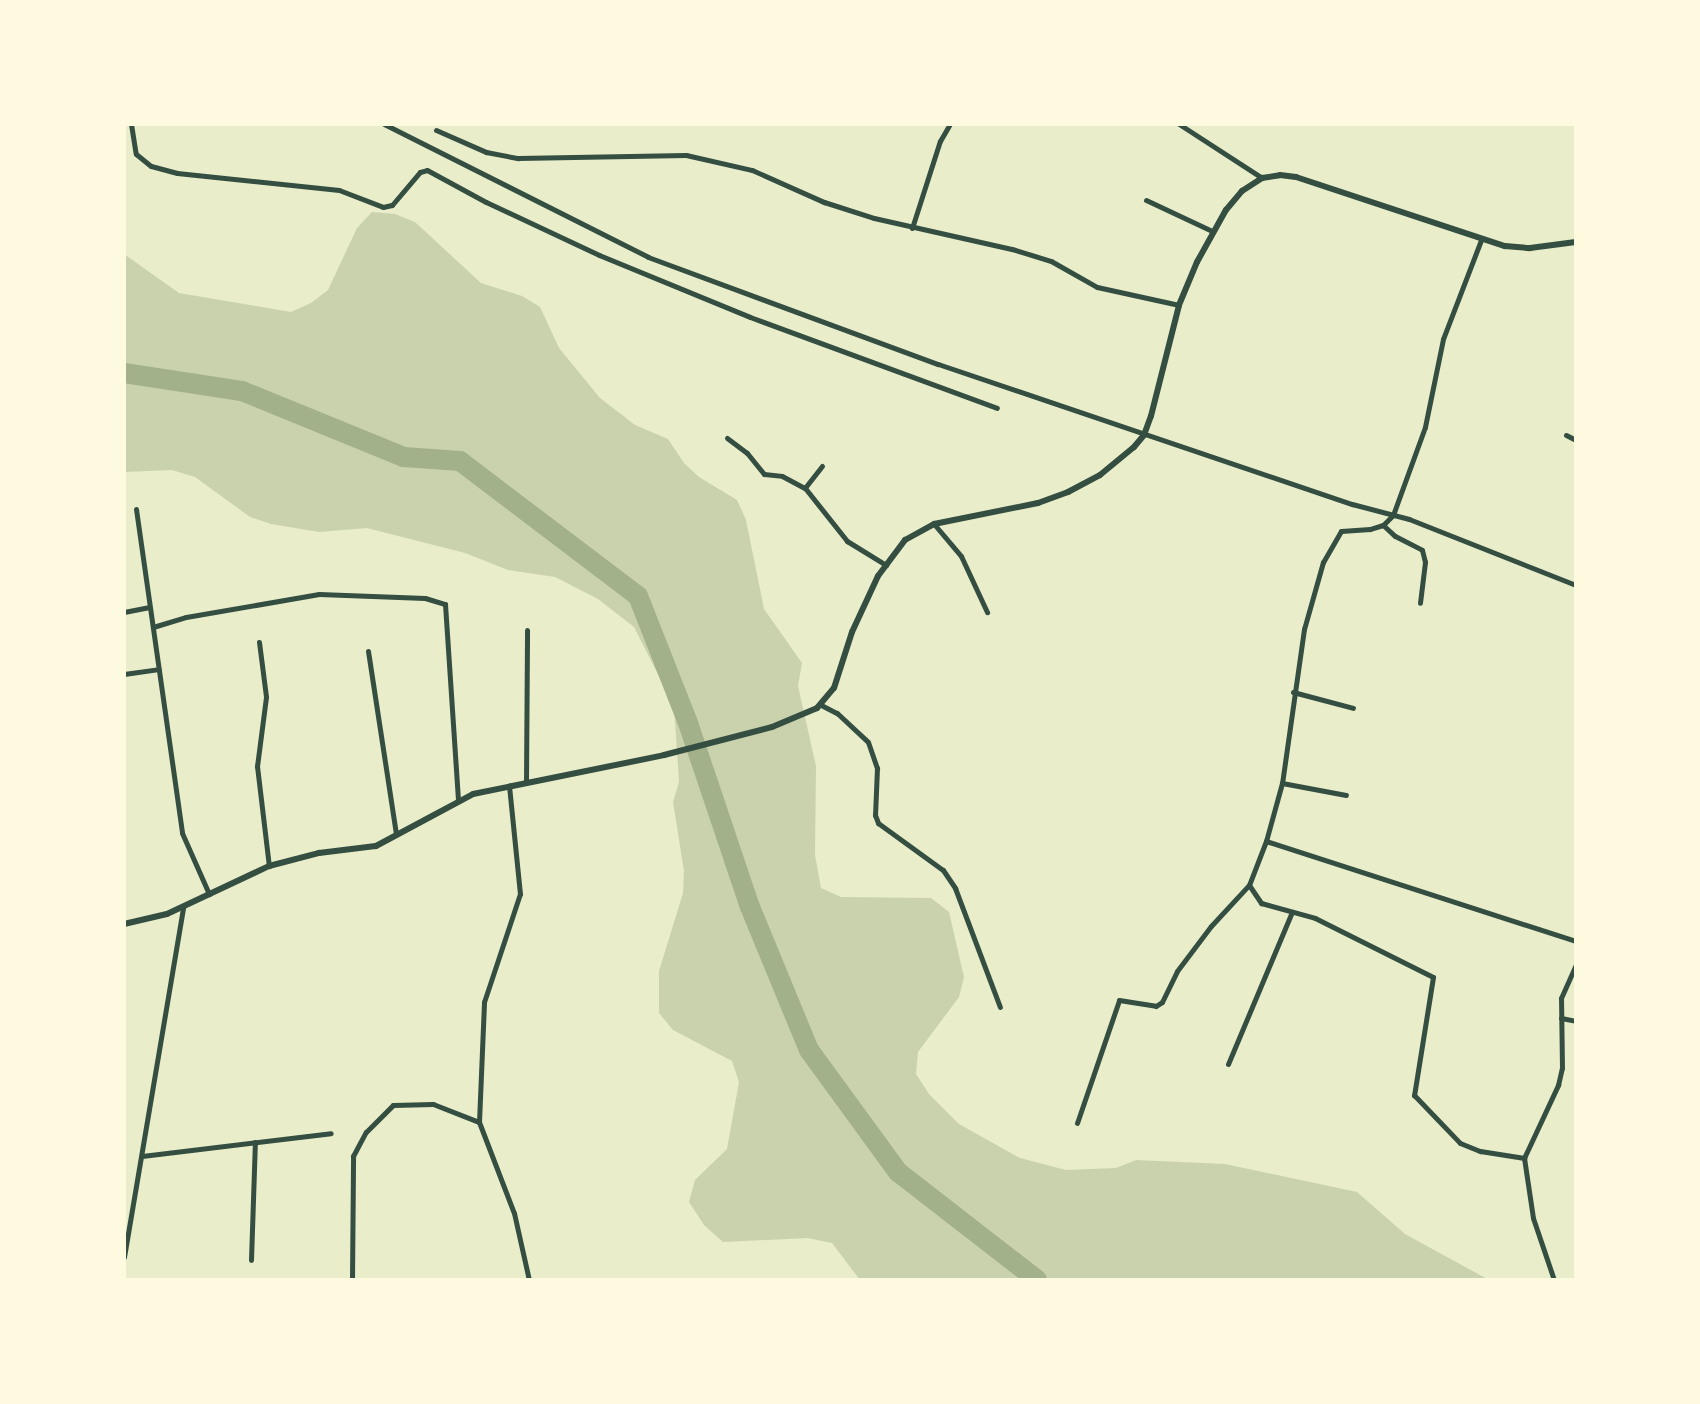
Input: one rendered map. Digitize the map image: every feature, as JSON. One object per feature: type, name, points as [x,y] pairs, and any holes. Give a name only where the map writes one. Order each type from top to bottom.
[{"type":"street","points":[[131,124],[136,154],[151,166],[177,173],[339,190],[383,207],[392,205],[420,172],[427,170],[486,202],[599,255],[750,317],[997,408]]},
{"type":"street","points":[[384,124],[648,257],[910,355],[1393,515],[1576,585]]},
{"type":"street","points":[[912,228],[940,141],[950,124]]},
{"type":"street","points":[[1179,124],[1262,178]]},
{"type":"street","points":[[436,130],[486,152],[518,158],[686,155],[752,170],[824,202],[912,228],[1012,249],[1051,261],[1097,287],[1179,305]]},
{"type":"street","points":[[124,924],[183,907],[269,866],[319,853],[366,848],[396,836],[458,800],[509,785],[597,771],[685,749],[780,724],[821,705],[834,688],[852,632],[886,565],[905,540],[934,524],[1038,503],[1068,492],[1110,468],[1144,435],[1179,305],[1212,231],[1242,191],[1262,178],[1280,175],[1296,177],[1481,240],[1530,248],[1576,242]]},
{"type":"street","points":[[1146,200],[1212,231]]},
{"type":"street","points":[[1077,1123],[1119,1000],[1156,1006],[1162,1002],[1177,971],[1211,926],[1249,885],[1266,841],[1282,783],[1304,629],[1334,537],[1341,531],[1383,525],[1393,515],[1425,427],[1443,339],[1481,240]]},
{"type":"street","points":[[1566,435],[1576,440]]},
{"type":"street","points":[[727,438],[747,453],[764,474],[782,476],[805,488],[847,541],[886,565]]},
{"type":"street","points":[[805,488],[822,466]]},
{"type":"street","points":[[136,509],[182,833],[209,894]]},
{"type":"street","points":[[934,524],[961,556],[987,612]]},
{"type":"street","points":[[1383,525],[1395,536],[1422,550],[1425,562],[1420,603]]},
{"type":"street","points":[[153,627],[186,617],[319,594],[425,598],[445,604],[458,800]]},
{"type":"street","points":[[124,612],[150,607]]},
{"type":"street","points":[[526,782],[527,630]]},
{"type":"street","points":[[259,642],[266,697],[257,766],[269,866]]},
{"type":"street","points":[[368,651],[396,836]]},
{"type":"street","points":[[124,674],[159,669]]},
{"type":"street","points":[[1293,692],[1353,708]]},
{"type":"street","points":[[821,705],[837,713],[868,742],[877,768],[878,823],[943,870],[955,888],[1000,1007]]},
{"type":"street","points":[[1282,783],[1346,795]]},
{"type":"street","points":[[509,785],[520,894],[484,1002],[479,1122],[514,1213],[529,1280]]},
{"type":"street","points":[[1266,841],[1576,941]]},
{"type":"street","points":[[1249,885],[1261,903],[1291,914],[1315,918],[1433,977],[1414,1095],[1460,1143],[1480,1151],[1524,1158]]},
{"type":"street","points":[[124,1257],[183,907]]},
{"type":"street","points":[[1228,1064],[1291,914]]},
{"type":"street","points":[[1554,1278],[1533,1218],[1524,1158],[1562,1068],[1561,998],[1576,964]]},
{"type":"street","points":[[1561,1018],[1576,1021]]},
{"type":"street","points":[[352,1280],[353,1156],[366,1132],[393,1105],[433,1104],[479,1122]]},
{"type":"street","points":[[142,1156],[331,1133]]},
{"type":"street","points":[[251,1260],[255,1142]]},
{"type":"green space","points":[[372,212],[395,214],[415,222],[481,283],[522,296],[540,307],[559,348],[600,398],[635,425],[668,439],[684,463],[699,477],[737,500],[746,520],[764,609],[802,663],[798,686],[816,766],[815,855],[821,888],[841,897],[931,898],[949,912],[964,977],[959,997],[918,1052],[916,1074],[929,1094],[959,1124],[1020,1158],[1066,1170],[1116,1168],[1136,1160],[1225,1164],[1357,1192],[1405,1234],[1489,1280],[860,1280],[832,1243],[808,1238],[723,1242],[704,1225],[689,1202],[695,1180],[727,1149],[739,1082],[732,1061],[673,1030],[659,1013],[659,971],[683,893],[684,871],[673,802],[679,782],[674,706],[634,627],[598,599],[555,577],[508,570],[465,553],[367,528],[319,532],[271,524],[250,517],[195,477],[172,470],[124,472],[124,254],[179,293],[291,312],[311,303],[328,290],[357,228]]},
{"type":"waterway","points":[[124,373],[242,391],[404,457],[460,461],[638,596],[688,723],[750,907],[809,1050],[898,1172],[1037,1280]]},
{"type":"waterway","points":[[1570,1280],[1576,1278]]}]
